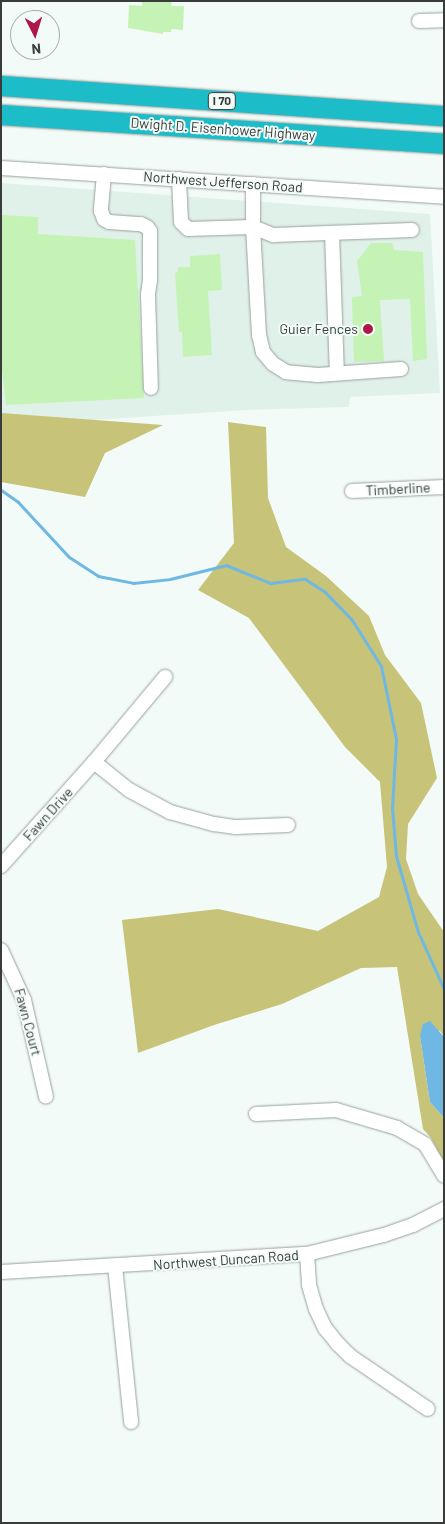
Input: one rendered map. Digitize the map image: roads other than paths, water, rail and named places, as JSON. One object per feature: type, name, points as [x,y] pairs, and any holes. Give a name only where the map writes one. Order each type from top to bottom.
[{"type":"highway","name":"Dwight D. Eisenhower Highway","points":[[1,86],[444,116]]},
{"type":"highway","name":"Dwight D. Eisenhower Highway","points":[[1,115],[444,144]]},
{"type":"street","points":[[419,21],[444,20]]},
{"type":"street","name":"Northwest Jefferson Road","points":[[1,168],[444,197]]},
{"type":"street","points":[[104,174],[101,211],[104,219],[109,222],[141,224],[148,227],[150,232],[150,280],[148,295],[152,388]]},
{"type":"street","points":[[179,179],[181,222],[184,227],[253,227],[273,235],[412,230]]},
{"type":"street","points":[[253,184],[253,227],[259,335],[263,352],[273,364],[286,372],[337,373],[400,369]]},
{"type":"street","points":[[332,233],[337,373]]},
{"type":"street","name":"Timberline","points":[[352,491],[444,487]]},
{"type":"street","name":"Fawn Drive","points":[[1,866],[94,762],[165,678]]},
{"type":"street","points":[[94,762],[129,790],[170,812],[214,824],[236,827],[288,825]]},
{"type":"street","name":"Fawn Court","points":[[1,950],[24,1000],[46,1097]]},
{"type":"street","points":[[256,1114],[336,1110],[397,1128],[425,1144],[444,1176]]},
{"type":"street","name":"Northwest Duncan Road","points":[[1,1272],[307,1254],[384,1235],[413,1225],[444,1209]]},
{"type":"street","points":[[307,1254],[309,1285],[316,1309],[325,1328],[350,1356],[428,1409]]},
{"type":"street","points":[[115,1266],[131,1422]]},
{"type":"water","points":[[430,1021],[444,1037],[444,1118],[430,1102],[420,1036],[423,1024]]},
{"type":"waterway","points":[[1,490],[18,502],[69,557],[98,576],[133,583],[170,579],[226,565],[270,583],[305,579],[325,592],[352,620],[381,666],[396,739],[392,808],[396,856],[418,932],[444,989]]},
{"type":"place","name":"Guier Fences","points":[[368,329]]}]
